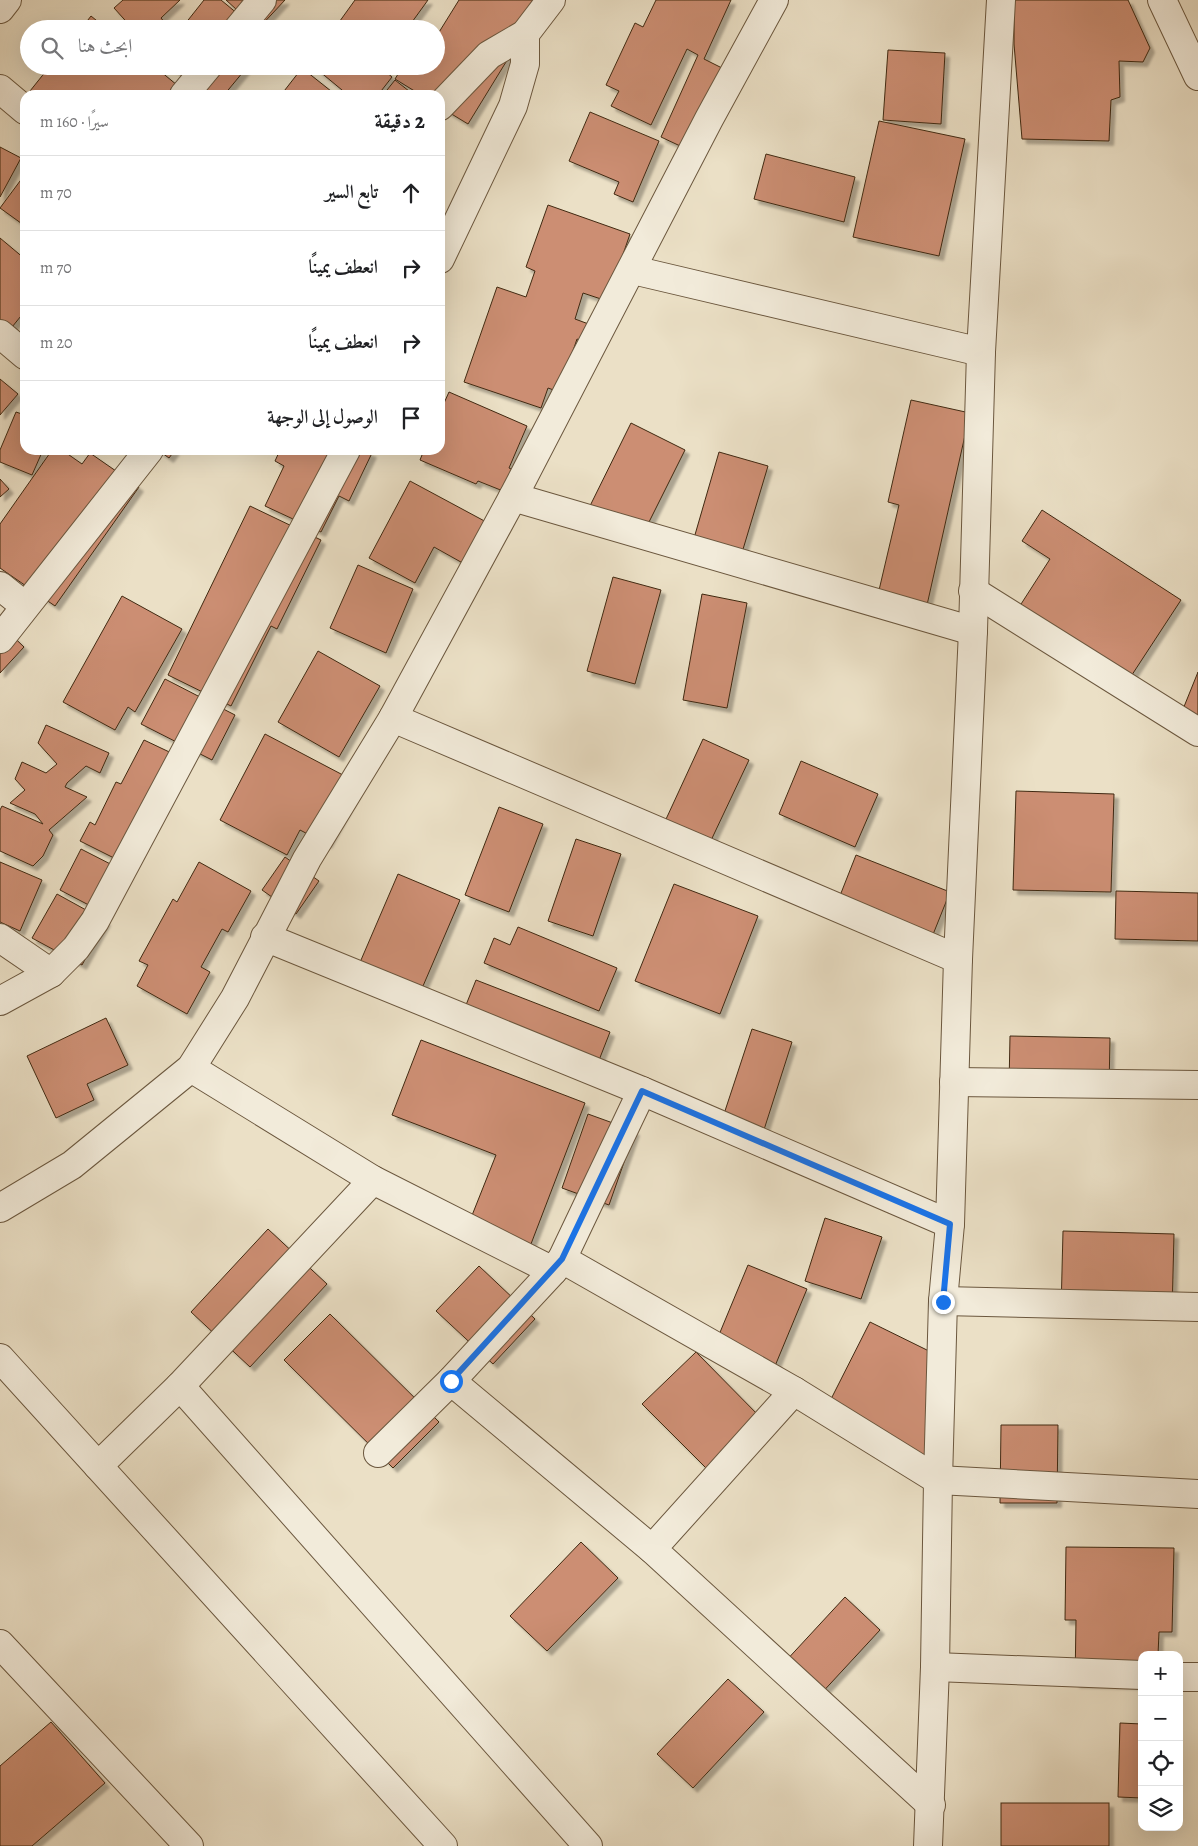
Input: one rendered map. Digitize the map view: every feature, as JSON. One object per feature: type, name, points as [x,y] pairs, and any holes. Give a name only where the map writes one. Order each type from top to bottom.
[{"type":"street","points":[[0,9],[7,0]]},
{"type":"street","points":[[245,20],[262,0]]},
{"type":"street","points":[[445,101],[489,55],[525,34],[551,0]]},
{"type":"street","points":[[0,1208],[72,1165],[191,1068],[234,998],[307,859],[393,718],[513,497],[633,270],[709,120],[774,0]]},
{"type":"street","points":[[928,1846],[935,1667],[943,1302],[950,1224],[958,959],[973,631],[981,352],[1000,0]]},
{"type":"street","points":[[1162,0],[1198,76]]},
{"type":"street","points":[[445,249],[513,106],[525,64],[525,34]]},
{"type":"street","points":[[188,90],[201,75]]},
{"type":"street","points":[[0,89],[20,106]]},
{"type":"street","points":[[633,270],[981,352]]},
{"type":"street","points":[[0,334],[20,351]]},
{"type":"street","points":[[0,639],[142,455]]},
{"type":"street","points":[[0,1001],[51,973],[76,948],[95,921],[343,455]]},
{"type":"street","points":[[513,497],[973,631]]},
{"type":"street","points":[[0,586],[25,606]]},
{"type":"street","points":[[973,591],[1198,732]]},
{"type":"street","points":[[393,718],[958,959]]},
{"type":"street","points":[[265,937],[642,1091],[950,1224]]},
{"type":"street","points":[[0,938],[51,973]]},
{"type":"street","points":[[191,1068],[373,1180],[557,1265],[794,1391],[938,1480],[1198,1494]]},
{"type":"street","points":[[954,1082],[1198,1085]]},
{"type":"street","points":[[378,1453],[451,1381],[557,1265],[642,1091]]},
{"type":"street","points":[[98,1466],[180,1386],[373,1180]]},
{"type":"street","points":[[943,1302],[1198,1308]]},
{"type":"street","points":[[0,1358],[443,1846]]},
{"type":"street","points":[[451,1381],[652,1549],[930,1805]]},
{"type":"street","points":[[180,1386],[588,1846]]},
{"type":"street","points":[[652,1549],[794,1391]]},
{"type":"street","points":[[0,1644],[189,1846]]},
{"type":"street","points":[[935,1667],[1138,1675]]},
{"type":"street","points":[[1183,1677],[1198,1677]]},
{"type":"building","points":[[123,0],[180,0],[161,18],[163,20],[125,20],[114,8]]},
{"type":"building","points":[[204,0],[221,0],[245,20],[188,20]]},
{"type":"building","points":[[226,0],[285,0],[266,20],[248,20]]},
{"type":"building","points":[[355,0],[428,0],[414,20],[341,20]]},
{"type":"building","points":[[459,0],[544,0],[468,124],[445,110],[445,90],[413,90],[395,79],[397,75],[445,75],[445,23]]},
{"type":"building","points":[[656,0],[731,0],[704,59],[730,72],[693,152],[661,137],[698,55],[687,49],[651,125],[611,106],[619,91],[606,85],[635,23],[643,27]]},
{"type":"building","points":[[1014,0],[1128,0],[1150,48],[1143,62],[1119,61],[1120,97],[1111,100],[1109,141],[1022,139],[1014,44]]},
{"type":"building","points":[[91,16],[96,20],[88,20]]},
{"type":"building","points":[[888,50],[945,53],[941,124],[883,120]]},
{"type":"building","points":[[43,75],[165,75],[183,90],[31,90]]},
{"type":"building","points":[[181,75],[241,75],[228,90],[199,90]]},
{"type":"building","points":[[297,75],[311,75],[330,90],[285,90]]},
{"type":"building","points":[[324,75],[390,75],[392,77],[382,90],[342,90]]},
{"type":"building","points":[[395,80],[408,90],[387,90]]},
{"type":"building","points":[[590,112],[659,141],[633,202],[614,194],[619,182],[569,161]]},
{"type":"building","points":[[879,121],[965,139],[939,256],[853,237]]},
{"type":"building","points":[[0,147],[20,157],[20,160],[0,197]]},
{"type":"building","points":[[766,154],[855,177],[844,222],[754,199]]},
{"type":"building","points":[[20,181],[20,222],[0,208]]},
{"type":"building","points":[[548,205],[630,234],[607,301],[583,293],[575,319],[594,326],[587,343],[577,339],[559,392],[548,388],[541,408],[464,382],[497,287],[526,297],[535,271],[526,267]]},
{"type":"building","points":[[0,238],[20,255],[20,317],[8,332],[0,325]]},
{"type":"building","points":[[0,379],[18,394],[0,415]]},
{"type":"building","points":[[449,392],[527,426],[509,468],[517,472],[508,493],[478,481],[476,484],[420,460],[422,455],[445,455],[445,401]]},
{"type":"building","points":[[911,400],[970,413],[925,614],[876,603],[899,505],[888,502]]},
{"type":"building","points":[[16,412],[20,413],[20,455],[41,455],[32,475],[0,462],[0,450]]},
{"type":"building","points":[[631,423],[685,450],[639,542],[585,516]]},
{"type":"building","points":[[719,452],[768,466],[738,566],[690,552]]},
{"type":"building","points":[[48,455],[69,455],[82,464],[89,455],[93,455],[139,487],[55,606],[0,568],[0,524]]},
{"type":"building","points":[[278,455],[371,455],[349,501],[339,496],[321,532],[265,506],[284,466],[275,461]]},
{"type":"building","points":[[0,479],[9,489],[0,497]]},
{"type":"building","points":[[410,481],[490,524],[468,566],[434,547],[415,583],[369,558]]},
{"type":"building","points":[[250,506],[321,540],[277,629],[271,626],[231,706],[168,675]]},
{"type":"building","points":[[1042,510],[1181,600],[1124,687],[1014,615],[1050,559],[1022,541]]},
{"type":"building","points":[[358,565],[413,589],[386,653],[330,628]]},
{"type":"building","points":[[613,577],[661,590],[635,684],[587,671]]},
{"type":"building","points":[[702,594],[747,603],[727,708],[683,700]]},
{"type":"building","points":[[122,596],[182,629],[135,712],[128,707],[115,730],[63,702]]},
{"type":"building","points":[[0,624],[24,647],[0,673]]},
{"type":"building","points":[[318,651],[380,686],[339,757],[278,722]]},
{"type":"building","points":[[1198,672],[1198,739],[1175,729]]},
{"type":"building","points":[[165,679],[235,715],[212,760],[141,724]]},
{"type":"building","points":[[46,725],[109,753],[100,773],[86,766],[67,783],[65,787],[87,797],[49,830],[53,835],[43,856],[33,866],[0,851],[0,810],[2,806],[43,824],[35,814],[10,803],[25,790],[15,779],[22,762],[46,773],[57,764],[38,743]]},
{"type":"building","points":[[265,734],[360,784],[327,844],[300,830],[287,855],[220,820]]},
{"type":"building","points":[[703,739],[749,760],[706,851],[661,830]]},
{"type":"building","points":[[144,740],[182,758],[128,865],[80,841],[90,822],[95,825],[116,782],[121,784]]},
{"type":"building","points":[[801,761],[878,794],[855,847],[779,814]]},
{"type":"building","points":[[1016,791],[1114,794],[1111,892],[1013,890]]},
{"type":"building","points":[[499,807],[543,824],[509,912],[465,895]]},
{"type":"building","points":[[576,839],[621,854],[593,936],[548,921]]},
{"type":"building","points":[[81,849],[128,873],[106,914],[60,890]]},
{"type":"building","points":[[856,855],[950,892],[926,952],[832,916]]},
{"type":"building","points":[[285,857],[319,881],[296,914],[262,890]]},
{"type":"building","points":[[0,862],[42,880],[20,931],[0,922]]},
{"type":"building","points":[[199,862],[251,891],[228,932],[222,929],[201,967],[210,972],[187,1014],[137,986],[148,965],[139,961],[173,899],[177,902]]},
{"type":"building","points":[[398,874],[460,900],[420,993],[358,967]]},
{"type":"building","points":[[674,884],[758,916],[720,1014],[635,981]]},
{"type":"building","points":[[1116,891],[1198,893],[1198,941],[1115,939]]},
{"type":"building","points":[[57,894],[106,921],[82,965],[32,938]]},
{"type":"building","points":[[518,927],[617,968],[599,1011],[484,963],[494,938],[510,945]]},
{"type":"building","points":[[476,980],[610,1032],[594,1073],[460,1020]]},
{"type":"building","points":[[106,1018],[128,1065],[87,1084],[94,1100],[56,1118],[27,1056]]},
{"type":"building","points":[[752,1029],[792,1042],[762,1136],[721,1123]]},
{"type":"building","points":[[1010,1036],[1110,1038],[1109,1089],[1009,1086]]},
{"type":"building","points":[[421,1040],[585,1103],[526,1257],[465,1233],[496,1155],[392,1115]]},
{"type":"building","points":[[588,1114],[635,1131],[609,1205],[562,1188]]},
{"type":"building","points":[[825,1218],[882,1237],[861,1299],[805,1281]]},
{"type":"building","points":[[268,1229],[327,1284],[250,1367],[191,1312]]},
{"type":"building","points":[[1063,1231],[1174,1234],[1172,1314],[1061,1311]]},
{"type":"building","points":[[748,1265],[807,1289],[775,1366],[716,1342]]},
{"type":"building","points":[[479,1266],[535,1319],[493,1364],[436,1311]]},
{"type":"building","points":[[330,1314],[439,1422],[393,1468],[284,1360]]},
{"type":"building","points":[[870,1322],[933,1353],[925,1462],[830,1401]]},
{"type":"building","points":[[696,1352],[764,1421],[711,1473],[642,1404]]},
{"type":"building","points":[[1001,1425],[1058,1425],[1057,1503],[1000,1503]]},
{"type":"building","points":[[581,1542],[618,1578],[547,1651],[510,1616]]},
{"type":"building","points":[[1066,1547],[1174,1548],[1172,1632],[1159,1632],[1158,1651],[1138,1651],[1138,1685],[1075,1683],[1076,1620],[1065,1620]]},
{"type":"building","points":[[845,1597],[880,1630],[818,1697],[783,1664]]},
{"type":"building","points":[[728,1679],[764,1712],[693,1788],[657,1754]]},
{"type":"building","points":[[51,1722],[105,1783],[32,1846],[0,1846],[0,1766]]},
{"type":"building","points":[[1120,1723],[1138,1724],[1138,1798],[1118,1797]]},
{"type":"building","points":[[1001,1803],[1109,1803],[1109,1846],[1001,1846]]},
{"type":"route","points":[[451,1381],[562,1259],[642,1091],[950,1224],[943,1302]]}]
